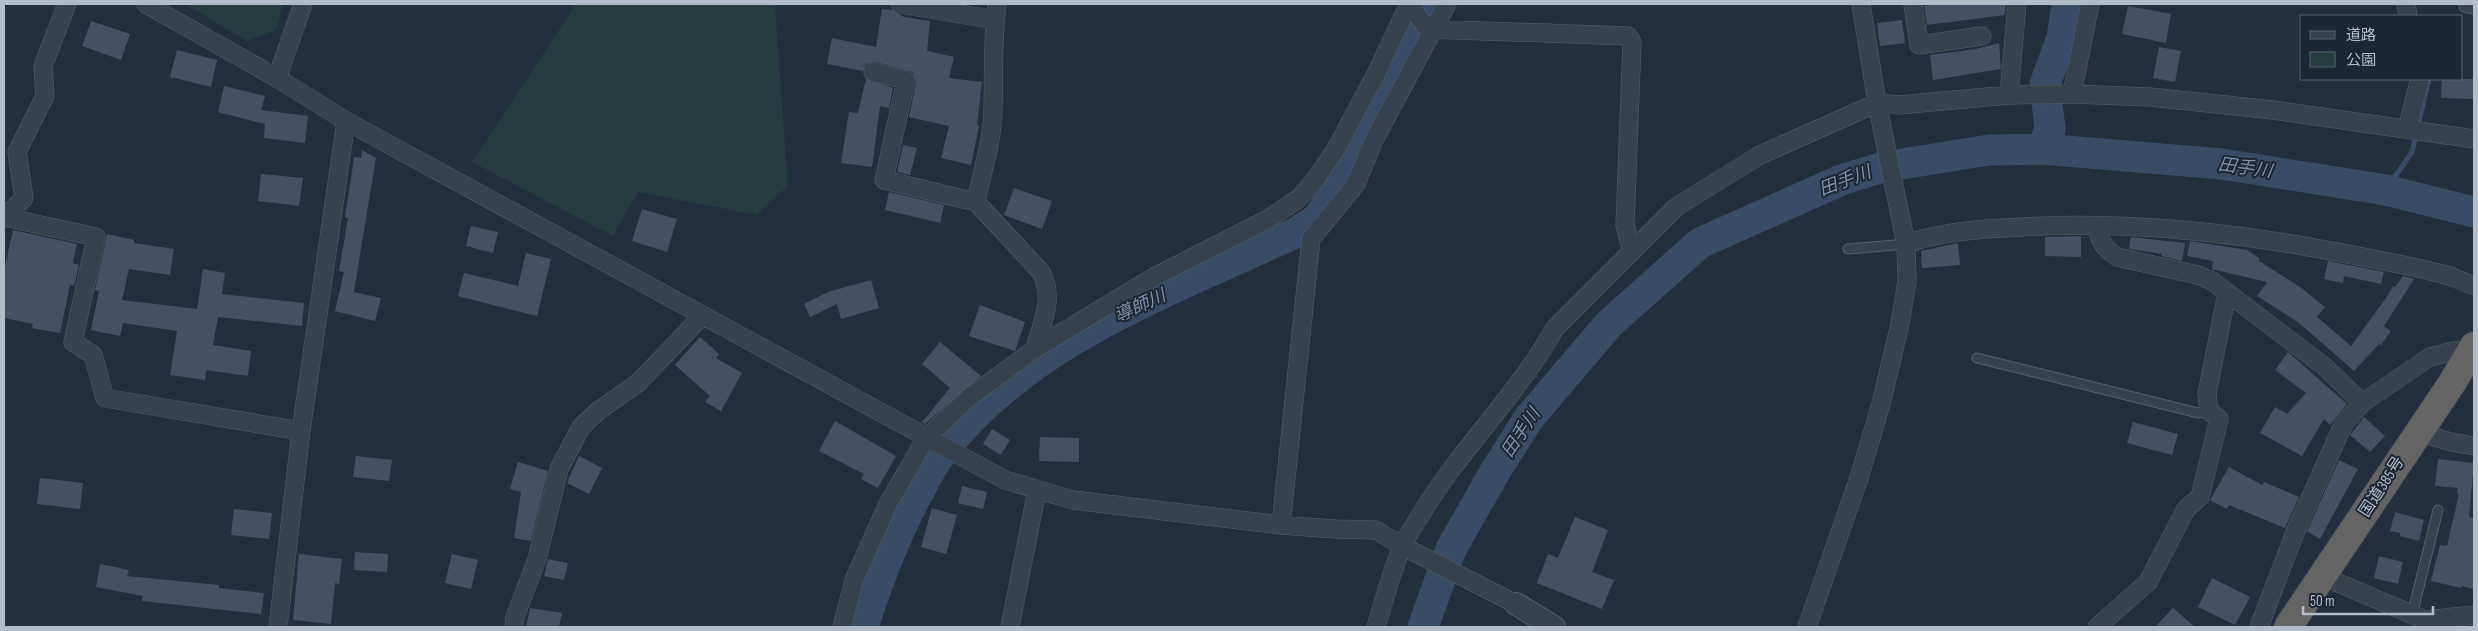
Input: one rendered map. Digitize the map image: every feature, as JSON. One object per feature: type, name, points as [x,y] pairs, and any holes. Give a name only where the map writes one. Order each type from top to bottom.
[{"type":"highway","name":"国道385号","points":[[2288,627],[2473,347]]},
{"type":"street","points":[[4,217],[24,198],[17,152],[45,96],[43,66],[67,4]]},
{"type":"street","points":[[146,4],[277,78],[346,121],[1005,480],[1072,500],[1334,530],[1376,530],[1402,546],[1516,604],[1554,627]]},
{"type":"street","points":[[277,78],[302,4]]},
{"type":"street","points":[[900,4],[996,12],[992,44],[992,121],[976,202]]},
{"type":"street","points":[[842,627],[858,572],[888,504],[926,438],[971,396],[1034,348],[1156,276],[1268,219],[1298,199],[1316,180],[1336,149],[1376,74],[1409,4],[1432,28],[1628,36],[1632,42],[1625,225],[1632,252]]},
{"type":"street","points":[[1281,524],[1311,239],[1356,184],[1374,140],[1432,28],[1447,4]]},
{"type":"street","points":[[1807,627],[1859,478],[1881,404],[1900,324],[1907,281],[1904,239],[1878,109],[1861,4]]},
{"type":"street","points":[[1913,4],[1919,45],[1982,36]]},
{"type":"street","points":[[2009,95],[2017,4]]},
{"type":"street","points":[[2072,94],[2090,4]]},
{"type":"street","points":[[873,72],[906,80],[884,180],[976,202],[1041,272],[1048,284],[1048,300],[1034,348]]},
{"type":"street","points":[[2407,129],[2420,80]]},
{"type":"street","points":[[1376,627],[1402,546],[1439,486],[1470,442],[1509,398],[1543,350],[1555,328],[1676,207],[1760,155],[1878,109],[1899,105],[2009,95],[2072,94],[2150,97],[2273,110],[2474,139]]},
{"type":"street","points":[[278,627],[301,430],[346,121]]},
{"type":"street","points":[[4,217],[96,237],[73,342],[93,355],[105,398],[301,430]]},
{"type":"street","points":[[1904,239],[1976,229],[2064,224],[2218,233],[2293,244],[2378,260],[2452,276],[2466,284],[2474,284]]},
{"type":"street","points":[[2097,226],[2098,238],[2106,249],[2117,257],[2198,275],[2212,281],[2318,361],[2362,403]]},
{"type":"street","points":[[2097,627],[2148,582],[2186,509],[2200,498],[2219,418],[2209,411],[2207,394],[2227,293]]},
{"type":"street","points":[[514,627],[515,617],[537,559],[558,469],[581,427],[598,411],[638,383],[702,316]]},
{"type":"street","points":[[2258,627],[2296,530],[2343,425],[2362,403],[2430,357],[2473,347]]},
{"type":"street","points":[[2418,432],[2450,442],[2474,446]]},
{"type":"street","points":[[1010,627],[1037,490]]},
{"type":"street","points":[[2322,576],[2421,621],[2474,615]]},
{"type":"lane","points":[[2464,7],[2474,9]]},
{"type":"lane","points":[[1848,249],[1904,239]]},
{"type":"lane","points":[[1976,358],[2198,413],[2209,411]]},
{"type":"lane","points":[[2421,621],[2438,510]]},
{"type":"green space","points":[[185,4],[283,4],[276,30],[247,41]]},
{"type":"green space","points":[[576,4],[775,4],[788,186],[757,215],[638,192],[613,236],[472,162]]},
{"type":"building","points":[[1939,4],[2006,4],[2005,15],[1927,25],[1924,6]]},
{"type":"building","points":[[2128,6],[2171,14],[2166,43],[2122,34]]},
{"type":"building","points":[[882,9],[892,10],[904,17],[930,21],[927,51],[954,57],[949,78],[982,82],[977,125],[979,126],[971,165],[941,158],[949,126],[909,117],[916,82],[913,72],[875,62],[866,64],[863,71],[827,64],[832,38],[876,47]]},
{"type":"building","points":[[1902,20],[1905,43],[1880,46],[1877,23]]},
{"type":"building","points":[[91,21],[130,34],[121,60],[82,46]]},
{"type":"building","points":[[1999,43],[2001,69],[1933,80],[1930,55],[1976,49]]},
{"type":"building","points":[[2159,47],[2181,51],[2175,82],[2153,78]]},
{"type":"building","points":[[177,50],[217,60],[211,87],[170,77]]},
{"type":"building","points":[[866,79],[893,88],[889,108],[880,106],[872,167],[841,163],[849,112],[858,113]]},
{"type":"building","points":[[2474,79],[2474,99],[2441,98],[2442,80]]},
{"type":"building","points":[[224,86],[265,96],[261,110],[308,116],[305,143],[264,138],[265,124],[218,112]]},
{"type":"building","points":[[903,145],[917,148],[910,175],[897,172]]},
{"type":"building","points":[[362,150],[376,158],[354,292],[381,298],[375,321],[335,311],[344,272],[339,271],[348,218],[345,217],[354,157],[361,158]]},
{"type":"building","points":[[261,174],[303,178],[299,206],[258,201]]},
{"type":"building","points":[[1014,188],[1052,201],[1042,229],[1004,215]]},
{"type":"building","points":[[889,192],[944,205],[940,223],[885,210]]},
{"type":"building","points":[[642,209],[677,219],[667,252],[632,241]]},
{"type":"building","points":[[471,226],[498,232],[493,253],[466,246]]},
{"type":"building","points":[[13,230],[77,244],[73,263],[79,265],[74,286],[70,285],[60,333],[32,328],[33,324],[4,318],[4,271]]},
{"type":"building","points":[[107,234],[134,240],[134,243],[174,249],[170,275],[129,269],[122,300],[197,309],[203,269],[225,273],[222,294],[304,303],[302,326],[218,317],[213,345],[251,351],[248,376],[206,370],[205,380],[170,375],[177,331],[123,323],[120,336],[91,330],[99,291],[95,290]]},
{"type":"building","points":[[2081,236],[2081,257],[2045,256],[2045,237]]},
{"type":"building","points":[[2131,237],[2185,243],[2182,261],[2162,256],[2162,254],[2129,249]]},
{"type":"building","points":[[2190,241],[2247,250],[2259,258],[2259,261],[2300,287],[2325,307],[2317,317],[2351,346],[2393,286],[2395,287],[2403,276],[2414,279],[2384,326],[2391,331],[2381,345],[2379,344],[2354,371],[2298,322],[2257,296],[2267,282],[2212,269],[2213,261],[2187,256]]},
{"type":"building","points":[[1958,243],[1960,265],[1922,268],[1921,251]]},
{"type":"building","points":[[526,253],[551,259],[537,316],[458,296],[464,273],[518,286]]},
{"type":"building","points":[[2328,261],[2384,272],[2381,284],[2344,276],[2343,283],[2324,279]]},
{"type":"building","points":[[871,280],[879,308],[841,319],[837,304],[810,317],[804,304],[828,292]]},
{"type":"building","points":[[980,305],[1025,322],[1015,351],[969,336]]},
{"type":"building","points":[[700,337],[719,354],[716,358],[742,373],[721,411],[705,402],[710,396],[675,365]]},
{"type":"building","points":[[940,342],[981,376],[925,424],[922,422],[950,388],[922,364]]},
{"type":"building","points":[[2288,352],[2347,404],[2330,425],[2324,419],[2302,456],[2260,433],[2275,407],[2287,414],[2306,393],[2275,370]]},
{"type":"building","points":[[2364,417],[2385,436],[2370,452],[2350,435]]},
{"type":"building","points":[[835,421],[896,456],[878,488],[861,479],[864,474],[819,451]]},
{"type":"building","points":[[2133,422],[2178,434],[2172,455],[2127,443]]},
{"type":"building","points":[[992,429],[1010,440],[1001,455],[983,444]]},
{"type":"building","points":[[1040,437],[1079,438],[1079,462],[1039,461]]},
{"type":"building","points":[[356,456],[392,460],[389,481],[353,477]]},
{"type":"building","points":[[579,456],[602,468],[589,494],[567,483]]},
{"type":"building","points":[[2438,459],[2474,463],[2469,517],[2474,518],[2474,589],[2431,581],[2440,545],[2447,546],[2459,494],[2457,494],[2458,488],[2435,486]]},
{"type":"building","points":[[2339,460],[2358,469],[2320,539],[2307,531]]},
{"type":"building","points":[[518,462],[548,471],[531,541],[514,538],[521,492],[510,489]]},
{"type":"building","points":[[2229,467],[2262,485],[2264,482],[2299,497],[2285,528],[2229,505],[2227,509],[2210,500]]},
{"type":"building","points":[[40,478],[83,483],[80,509],[37,504]]},
{"type":"building","points":[[962,486],[987,492],[983,509],[958,503]]},
{"type":"building","points":[[932,508],[957,515],[946,554],[921,547]]},
{"type":"building","points":[[234,509],[272,513],[269,539],[231,535]]},
{"type":"building","points":[[2395,512],[2424,520],[2419,541],[2390,531]]},
{"type":"building","points":[[1575,517],[1608,530],[1592,572],[1614,580],[1602,609],[1537,583],[1548,554],[1558,558]]},
{"type":"building","points":[[355,552],[388,554],[387,572],[354,570]]},
{"type":"building","points":[[299,554],[342,559],[339,584],[335,583],[331,624],[293,620]]},
{"type":"building","points":[[452,554],[478,560],[471,589],[445,583]]},
{"type":"building","points":[[2379,556],[2403,562],[2398,584],[2374,578]]},
{"type":"building","points":[[548,559],[568,563],[564,580],[544,576]]},
{"type":"building","points":[[100,564],[129,570],[127,576],[219,585],[219,588],[264,593],[261,614],[142,601],[143,596],[96,587]]},
{"type":"building","points":[[2212,578],[2250,597],[2235,625],[2198,607]]},
{"type":"building","points":[[530,608],[562,613],[559,627],[526,627]]},
{"type":"building","points":[[2173,608],[2195,627],[2155,627]]},
{"type":"waterway","name":"導師川","points":[[863,627],[888,558],[910,508],[935,462],[973,417],[1012,382],[1055,351],[1101,324],[1295,233],[1317,219],[1345,177],[1431,4]]},
{"type":"waterway","points":[[2042,149],[2050,129],[2045,84],[2062,38],[2067,4]]},
{"type":"waterway","points":[[2386,190],[2412,152],[2429,80]]},
{"type":"waterway","name":"田手川","points":[[1423,627],[1451,549],[1496,470],[1529,418],[1609,324],[1700,243],[1841,180],[1883,167],[1989,150],[2042,149],[2222,164],[2386,190],[2474,212]]}]
